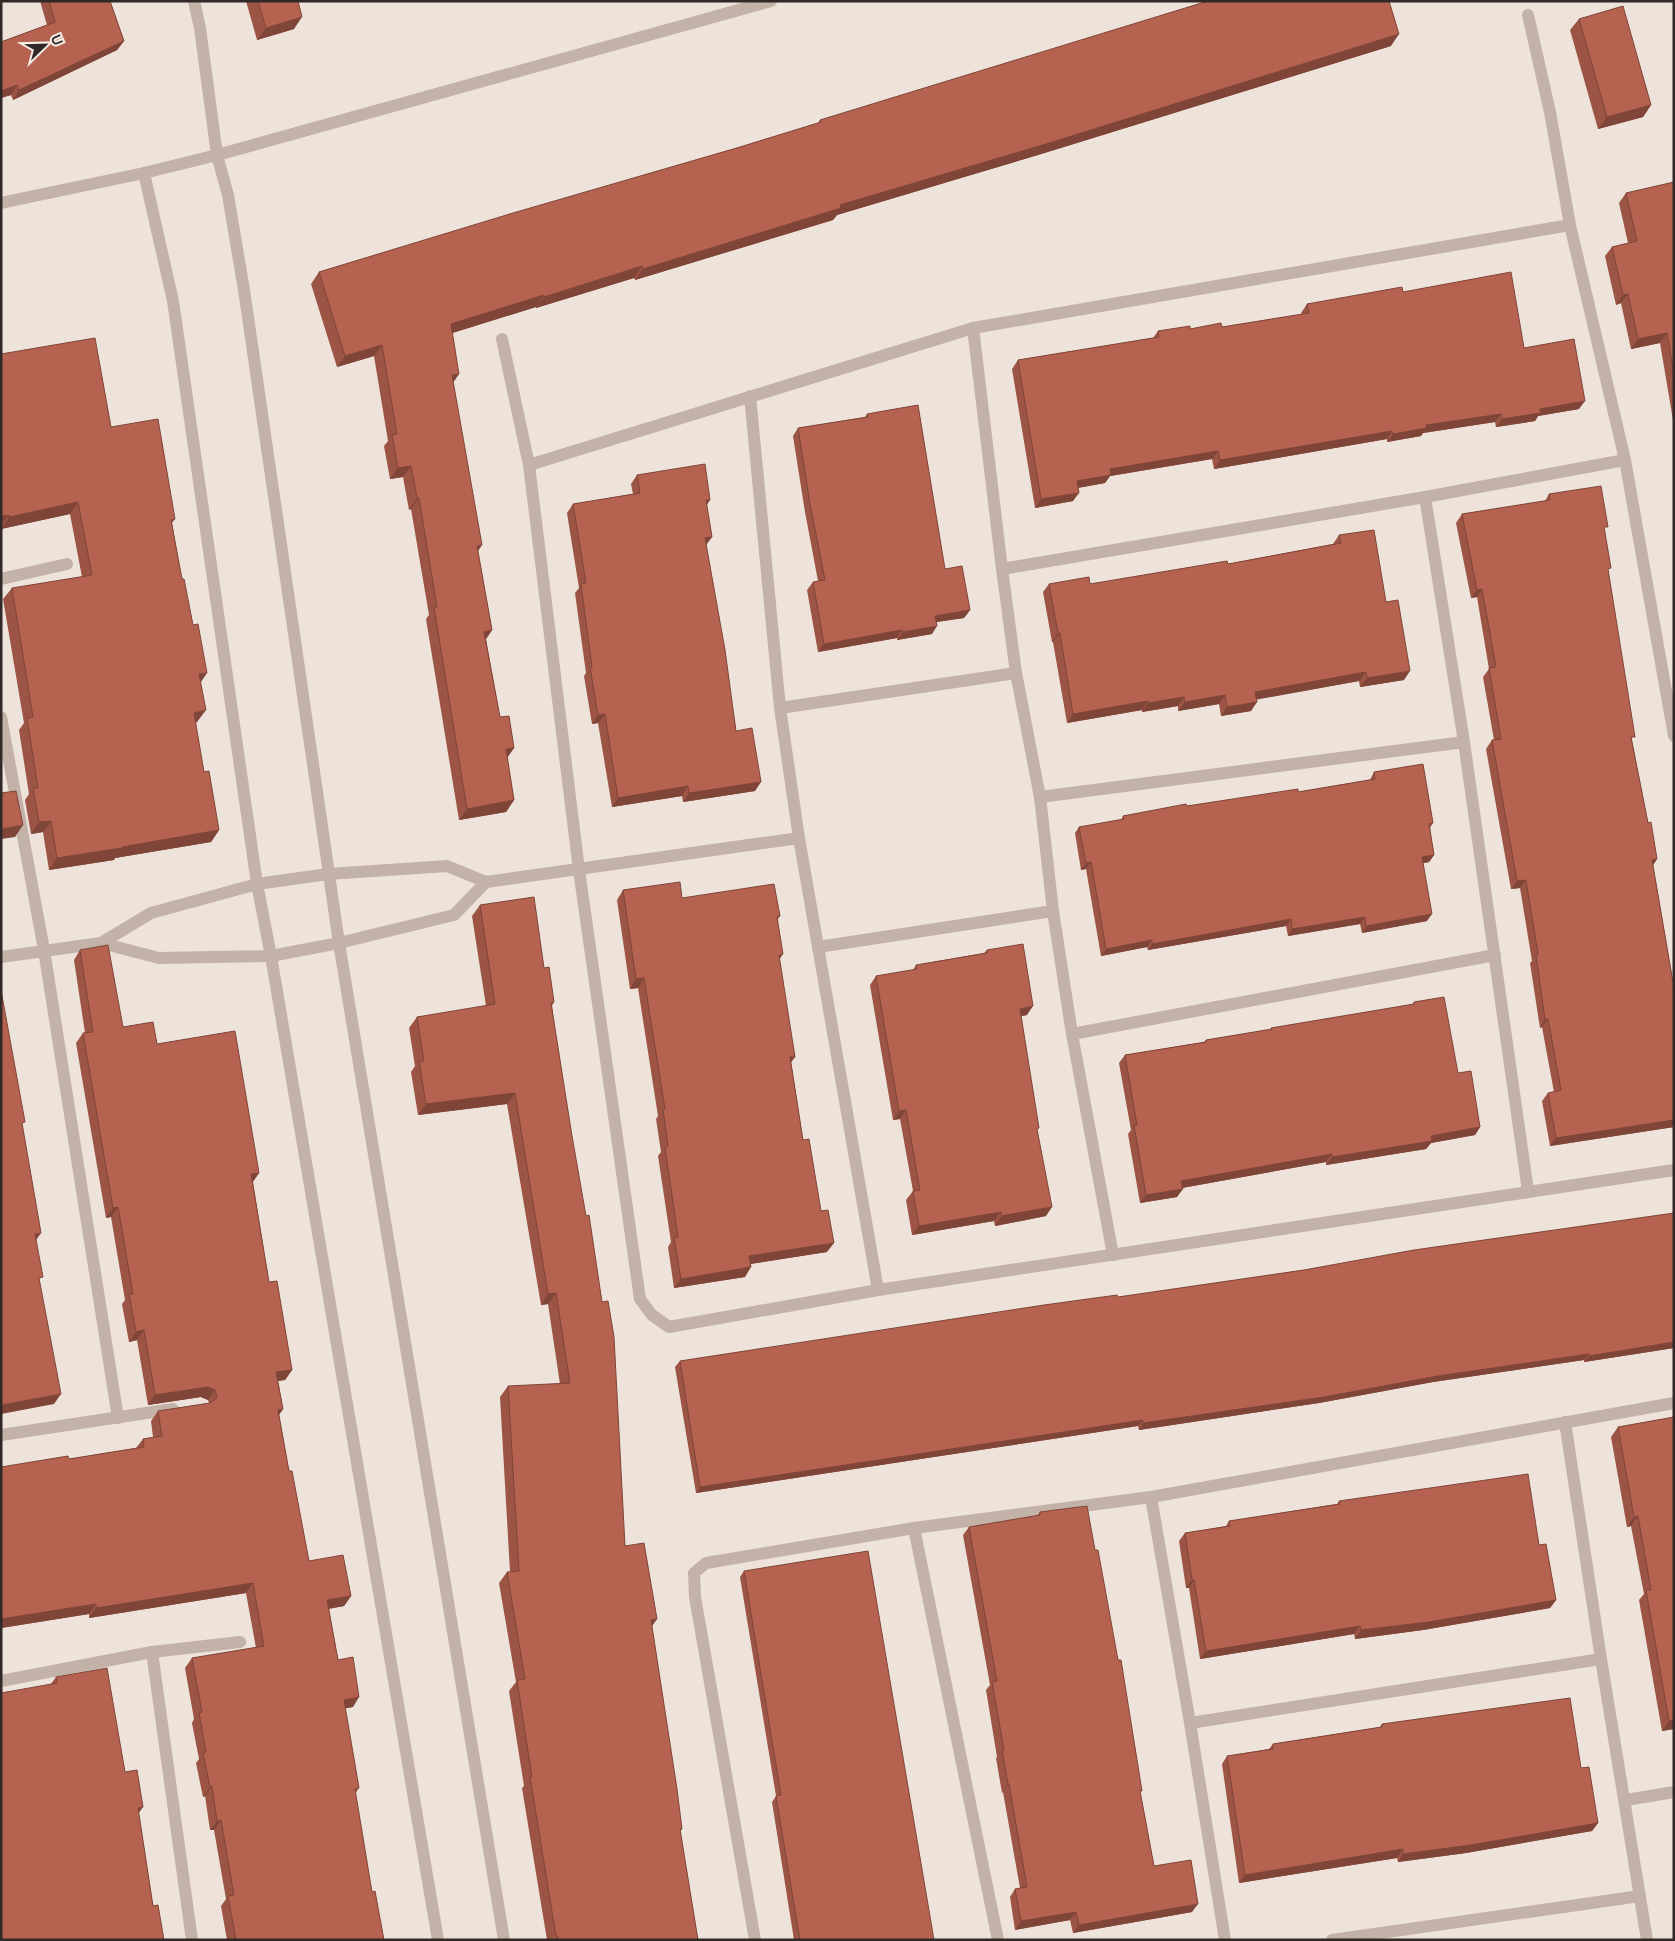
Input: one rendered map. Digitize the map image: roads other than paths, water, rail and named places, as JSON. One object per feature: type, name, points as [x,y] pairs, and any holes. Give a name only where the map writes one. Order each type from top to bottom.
[{"type":"street","points":[[194,1],[200,28],[217,155],[228,195],[244,290],[339,943],[504,1940]]},
{"type":"street","points":[[1,203],[144,173],[217,155],[771,1]]},
{"type":"street","points":[[1528,15],[1550,112],[1570,225],[1625,460],[1674,736]]},
{"type":"street","points":[[144,173],[173,301],[257,884],[271,956],[438,1940]]},
{"type":"street","points":[[529,464],[973,328],[1570,225]]},
{"type":"street","points":[[973,328],[1016,673],[1040,797],[1072,1034],[1113,1255]]},
{"type":"street","points":[[502,339],[529,464],[579,870],[640,1299],[652,1315],[669,1327],[878,1290],[1674,1170]]},
{"type":"street","points":[[750,396],[780,708],[799,838],[878,1290]]},
{"type":"street","points":[[1002,569],[1425,497],[1625,460]]},
{"type":"street","points":[[1425,497],[1464,742],[1528,1191]]},
{"type":"street","points":[[1,580],[67,564]]},
{"type":"street","points":[[780,708],[1016,673]]},
{"type":"street","points":[[1,717],[44,950],[118,1418]]},
{"type":"street","points":[[1040,797],[1464,742]]},
{"type":"street","points":[[101,943],[151,913],[257,884],[328,874],[447,866],[486,882],[799,838]]},
{"type":"street","points":[[1,957],[101,943],[158,958],[271,956],[339,943],[454,915],[486,882]]},
{"type":"street","points":[[818,947],[1054,911]]},
{"type":"street","points":[[1072,1034],[1495,955]]},
{"type":"street","points":[[756,1940],[695,1597],[694,1573],[706,1563],[914,1528],[1152,1497],[1674,1403]]},
{"type":"street","points":[[1,1435],[184,1408]]},
{"type":"street","points":[[1565,1422],[1647,1940]]},
{"type":"street","points":[[1152,1497],[1225,1940]]},
{"type":"street","points":[[914,1528],[998,1940]]},
{"type":"street","points":[[1,1681],[152,1652],[240,1642]]},
{"type":"street","points":[[152,1652],[192,1940]]},
{"type":"street","points":[[1190,1723],[1601,1659]]},
{"type":"street","points":[[1626,1800],[1674,1792]]},
{"type":"street","points":[[1332,1940],[1640,1896]]}]
